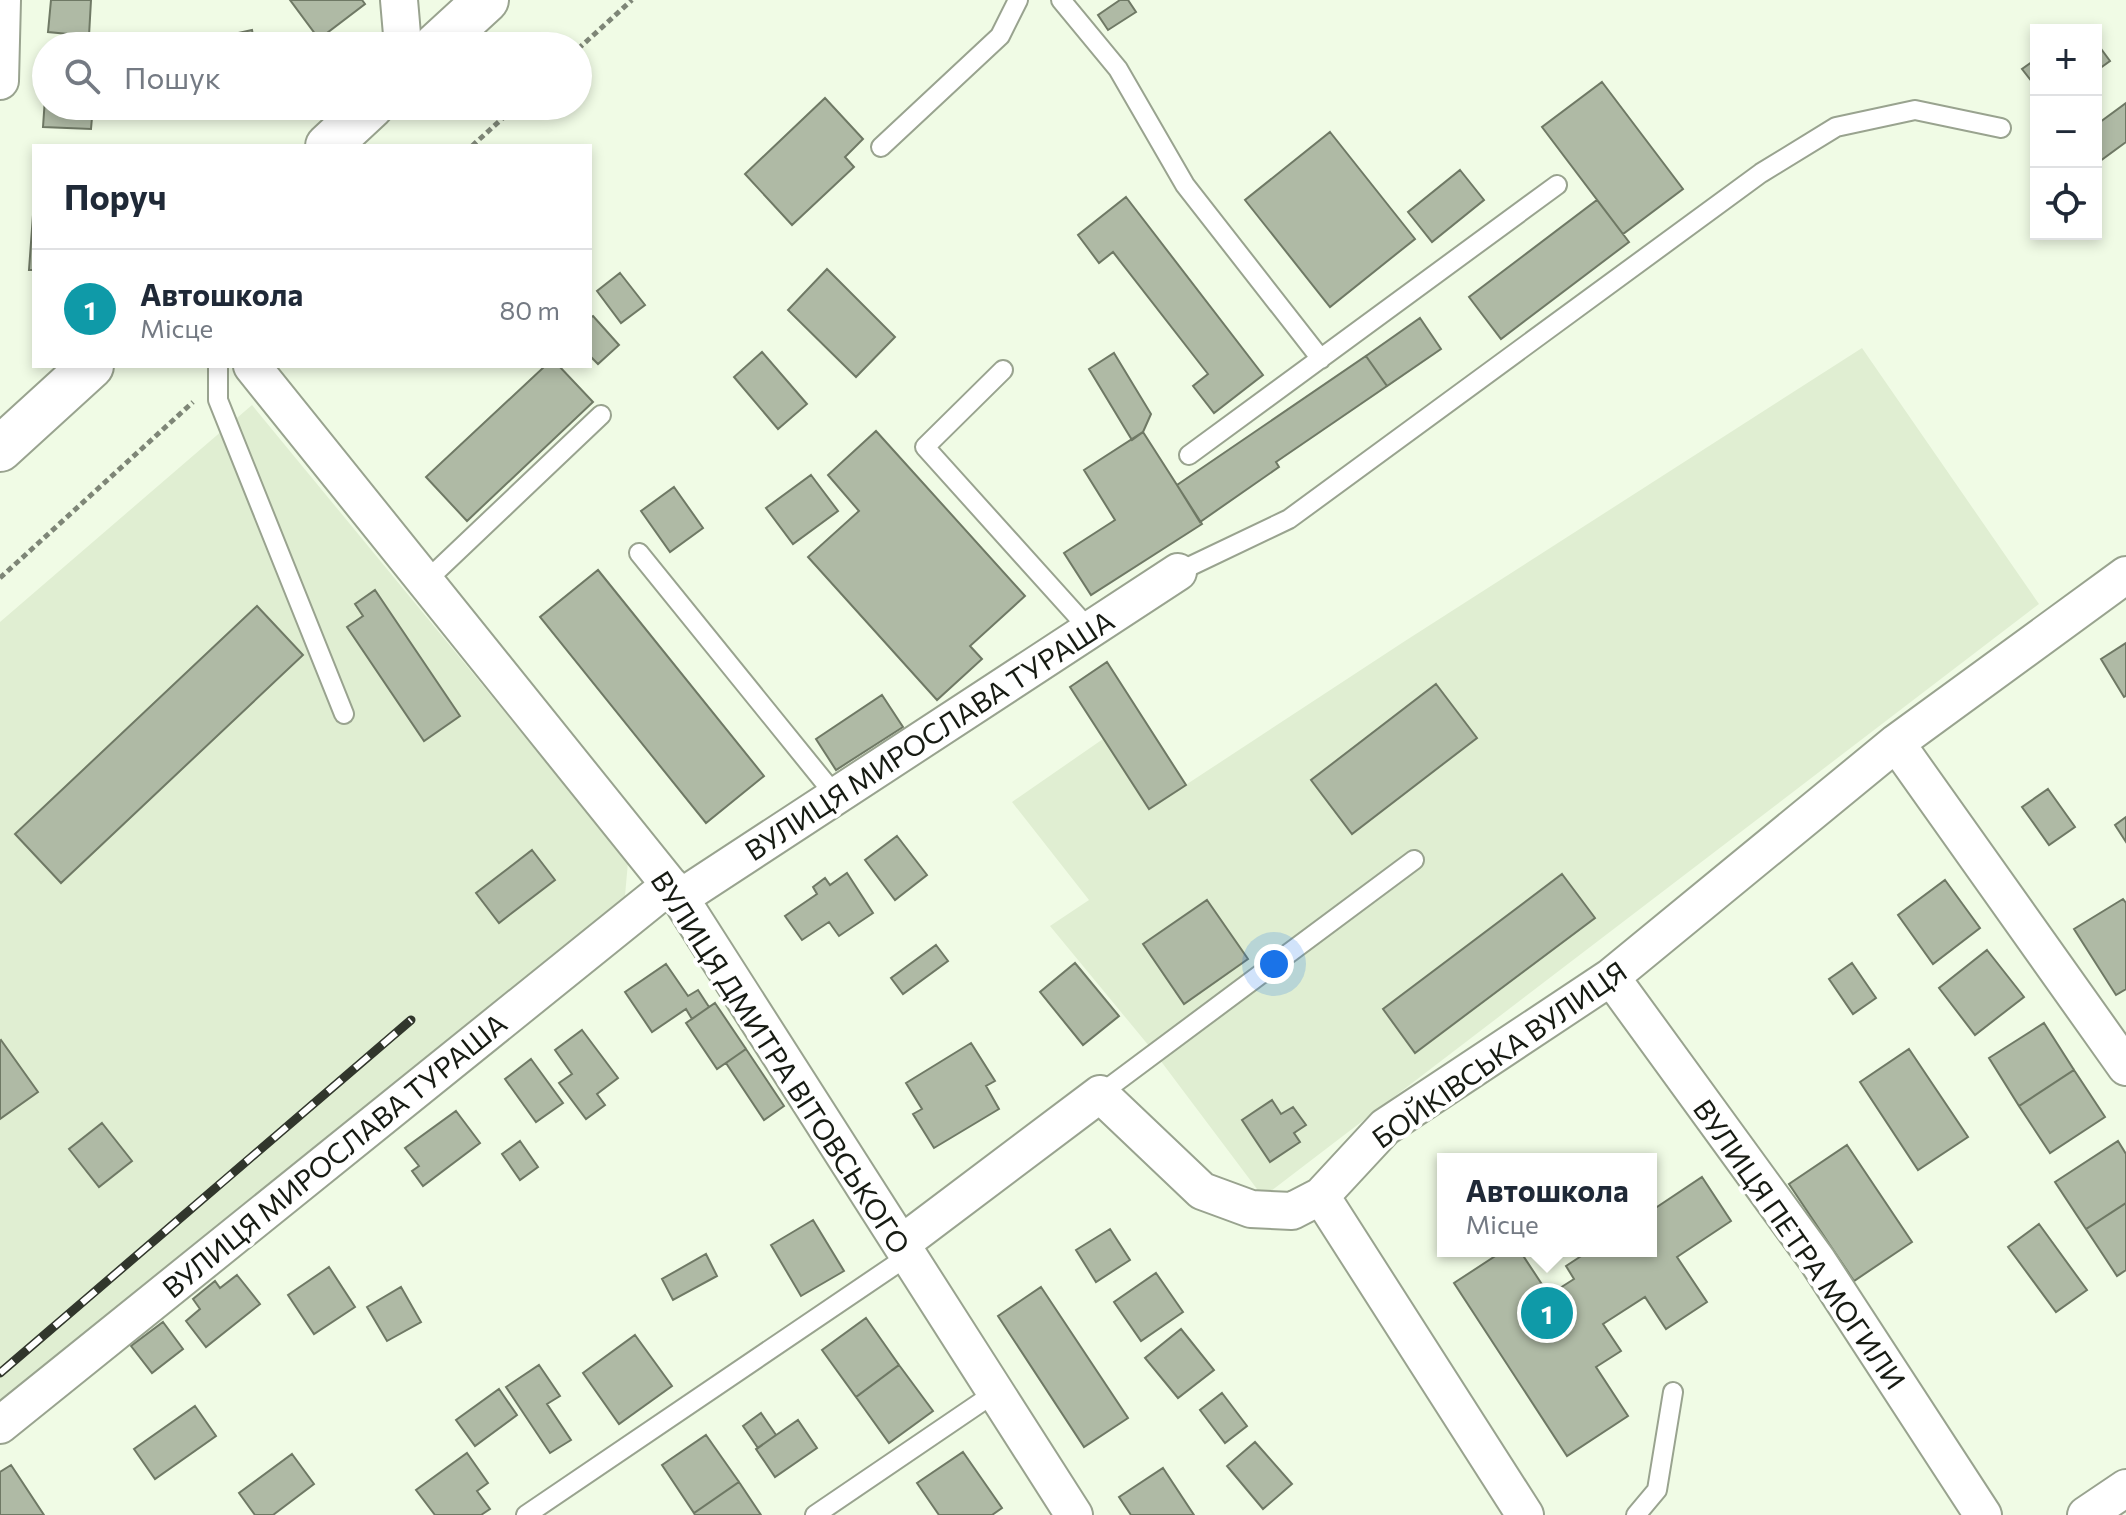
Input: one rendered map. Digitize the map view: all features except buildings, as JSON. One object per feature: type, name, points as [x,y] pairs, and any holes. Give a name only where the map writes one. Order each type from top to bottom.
[{"type":"main road","points":[[451,32],[486,0]]},
{"type":"main road","points":[[330,144],[356,120]]},
{"type":"main road","points":[[0,449],[89,368]]},
{"type":"street","points":[[0,81],[2,0]]},
{"type":"street","points":[[399,0],[402,32]]},
{"type":"street","name":"ВУЛИЦЯ ДМИТРА ВІТОВСЬКОГО","points":[[254,368],[675,892],[1074,1515]]},
{"type":"street","name":"ВУЛИЦЯ МИРОСЛАВА ТУРАША","points":[[0,1425],[675,892],[835,795],[1178,572]]},
{"type":"street","name":"БОЙКІВСЬКА ВУЛИЦЯ","points":[[1100,1094],[1202,1191],[1251,1209],[1292,1211],[1321,1196],[1385,1127],[1611,977],[1896,743],[2126,575]]},
{"type":"street","points":[[1896,743],[2121,1048]]},
{"type":"street","name":"ВУЛИЦЯ ПЕТРА МОГИЛИ","points":[[1611,977],[1817,1260],[1983,1515]]},
{"type":"street","points":[[904,1250],[1100,1094]]},
{"type":"street","points":[[1321,1196],[1525,1515]]},
{"type":"street","points":[[2086,1515],[2126,1488]]},
{"type":"lane","points":[[881,147],[1000,36],[1018,0]]},
{"type":"lane","points":[[1061,0],[1118,69],[1185,185],[1321,359]]},
{"type":"lane","points":[[1178,572],[1289,519],[1761,173],[1836,127],[1915,110],[2001,128]]},
{"type":"lane","points":[[1189,455],[1557,185]]},
{"type":"lane","points":[[1003,370],[925,447],[1089,629]]},
{"type":"lane","points":[[218,372],[218,400],[344,714]]},
{"type":"lane","points":[[425,582],[601,415]]},
{"type":"lane","points":[[639,553],[835,795]]},
{"type":"lane","points":[[1100,1094],[1414,860]]},
{"type":"lane","points":[[526,1515],[904,1250]]},
{"type":"lane","points":[[815,1515],[996,1392]]},
{"type":"lane","points":[[1636,1515],[1657,1490],[1673,1392]]},
{"type":"path","points":[[592,36],[632,0]]},
{"type":"path","points":[[474,144],[501,120]]},
{"type":"path","points":[[0,578],[218,372]]},
{"type":"shaded area","points":[[1862,348],[2039,604],[1263,1197],[1154,1052],[1050,926],[1089,900],[1012,802],[1103,739],[1149,809]]},
{"type":"shaded area","points":[[252,405],[628,862],[624,907],[0,1407],[0,622]]},
{"type":"railway","points":[[0,1373],[411,1020]]},
{"type":"place","name":"Автошкола","points":[[1547,1313]]}]
